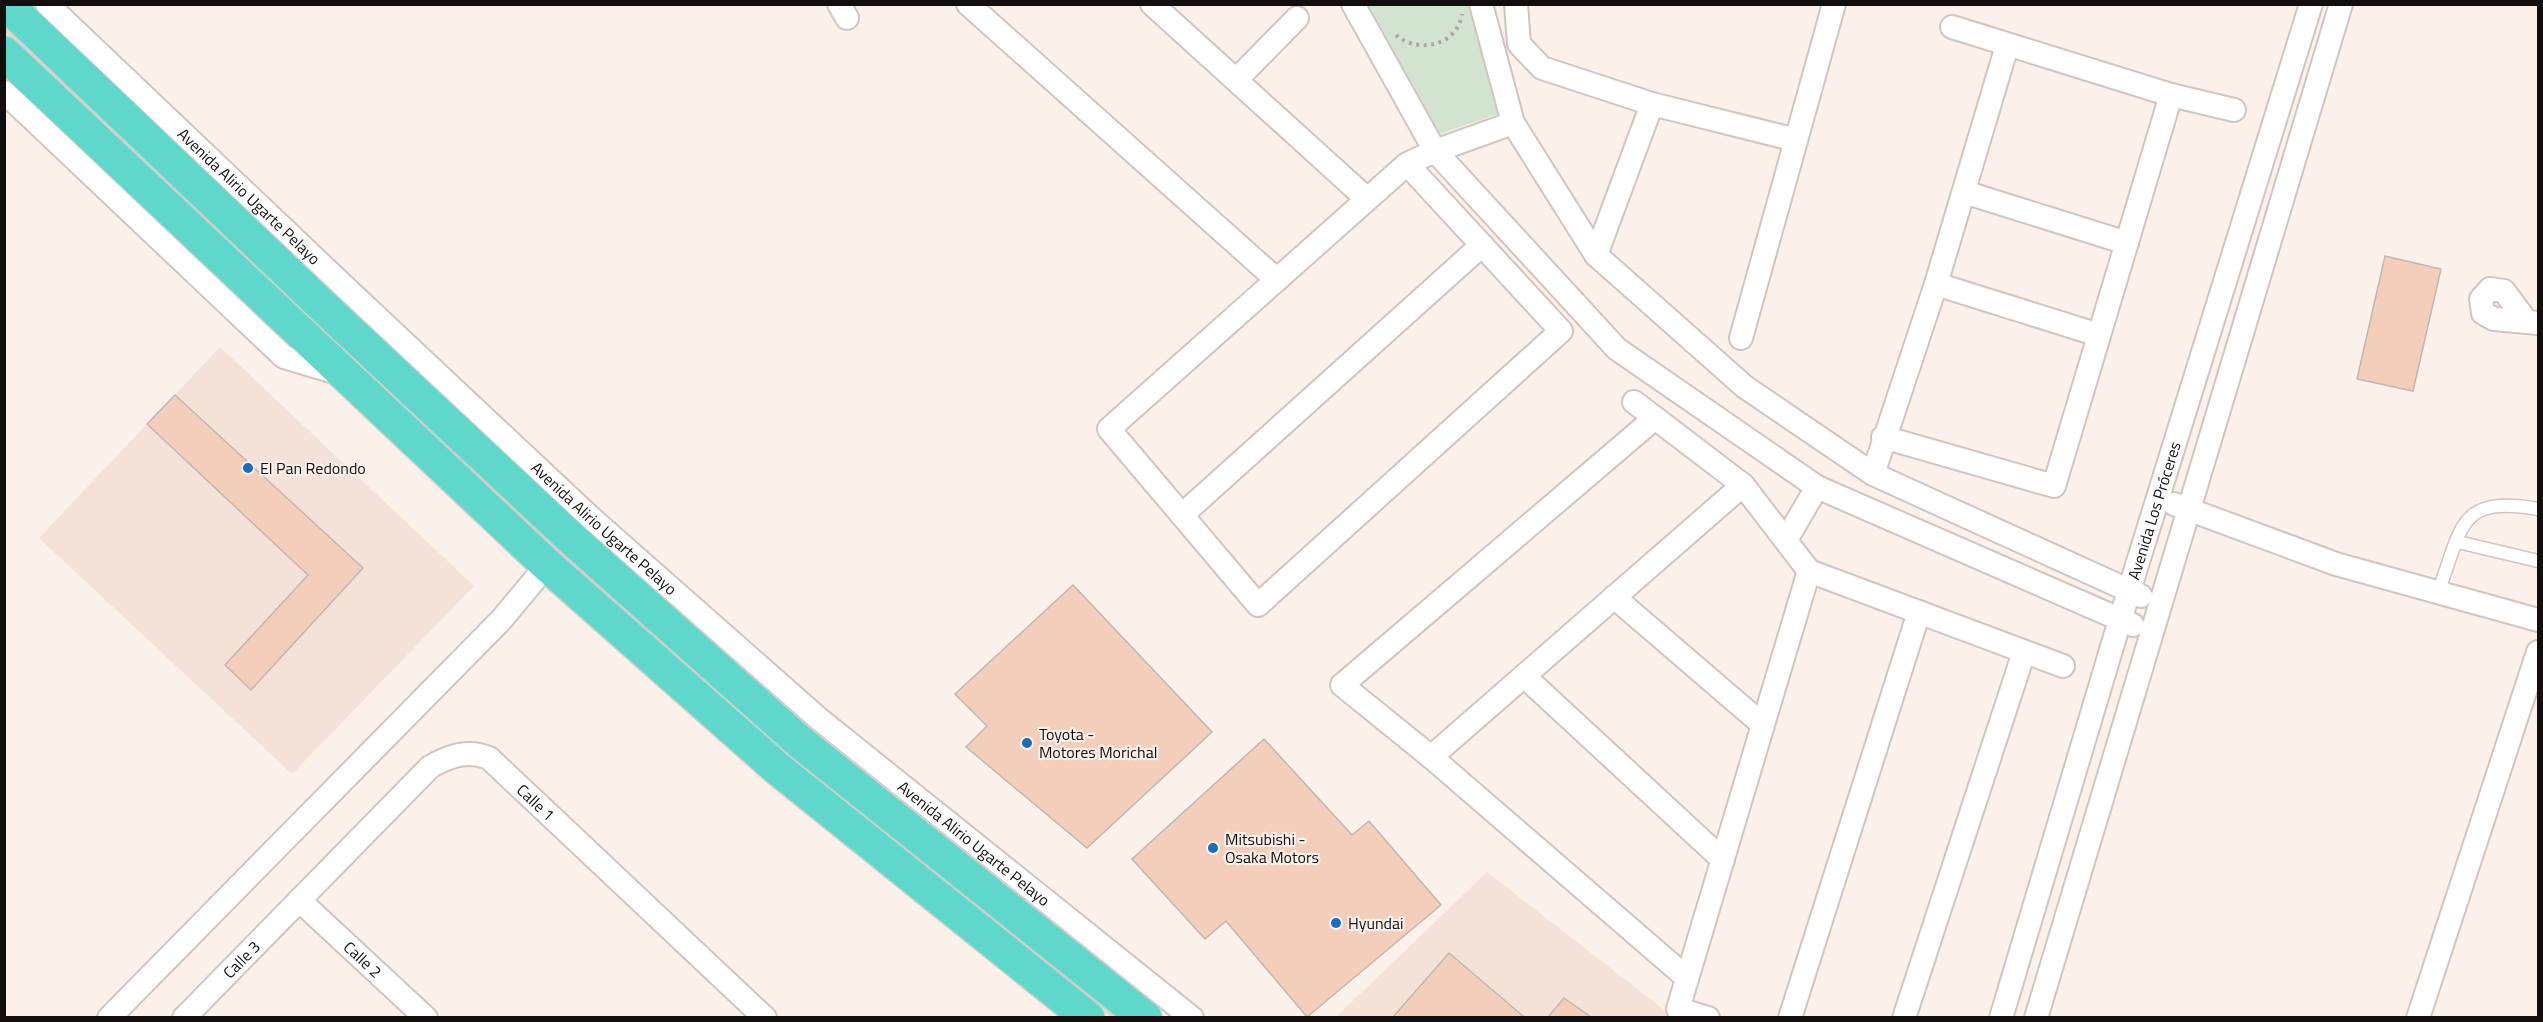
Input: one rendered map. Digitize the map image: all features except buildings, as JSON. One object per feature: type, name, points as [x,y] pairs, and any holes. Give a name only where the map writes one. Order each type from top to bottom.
[{"type":"highway","name":"Avenida Alirio Ugarte Pelayo","points":[[6,4],[328,311],[663,621],[800,742],[1145,1017]]},
{"type":"highway","points":[[9,71],[344,375],[547,565],[778,769],[1088,1017]]},
{"type":"street","name":"Avenida Alirio Ugarte Pelayo","points":[[47,4],[590,517],[819,720],[1192,1017]]},
{"type":"street","points":[[1152,4],[1367,199]]},
{"type":"street","points":[[1353,4],[1435,151],[1617,349],[1818,487],[2120,620],[2151,631]]},
{"type":"street","points":[[1481,4],[1513,123],[1596,255],[1745,387],[1873,474],[2159,603]]},
{"type":"street","points":[[1516,4],[1520,44],[1542,68],[1652,104],[1796,140]]},
{"type":"street","points":[[1741,338],[1834,4]]},
{"type":"street","name":"Avenida Los Próceres","points":[[2001,1017],[2120,620],[2311,4]]},
{"type":"street","name":"Avenida Los Próceres","points":[[2036,1017],[2187,509],[2341,4]]},
{"type":"street","points":[[975,7],[1277,279]]},
{"type":"street","points":[[1236,80],[1297,18]]},
{"type":"street","points":[[1952,27],[2007,46],[2171,95],[2234,110]]},
{"type":"street","points":[[1873,474],[1883,437],[1936,284],[2007,46]]},
{"type":"street","points":[[1883,437],[2054,486],[2171,95]]},
{"type":"street","points":[[1596,255],[1652,104]]},
{"type":"street","points":[[1407,164],[1561,331],[1258,605],[1109,429],[1407,164],[1435,151],[1513,123]]},
{"type":"street","points":[[1964,192],[2127,243]]},
{"type":"street","points":[[1182,515],[1482,245]]},
{"type":"street","points":[[1936,284],[2099,335]]},
{"type":"street","points":[[1634,402],[1743,485],[1809,571],[2062,666]]},
{"type":"street","points":[[1655,418],[1342,685],[1431,757],[1687,978]]},
{"type":"street","points":[[1431,757],[1743,485]]},
{"type":"street","points":[[1786,540],[1818,487]]},
{"type":"street","points":[[2159,498],[2336,564],[2538,620]]},
{"type":"street","points":[[109,1017],[502,619],[547,565]]},
{"type":"street","points":[[1708,1017],[1678,1009],[1809,571]]},
{"type":"street","points":[[1614,597],[1763,725]]},
{"type":"street","points":[[1790,1017],[1919,612]]},
{"type":"street","points":[[1904,1017],[2024,652]]},
{"type":"street","points":[[2418,1017],[2538,652]]},
{"type":"street","points":[[1524,676],[1723,860]]},
{"type":"street","name":"Calle 1","points":[[299,900],[430,767],[454,756],[481,754],[489,758],[765,1017]]},
{"type":"street","name":"Calle 3","points":[[184,1017],[299,900]]},
{"type":"street","name":"Calle 2","points":[[299,900],[426,1017]]},
{"type":"lane","points":[[2438,592],[2465,523],[2474,512],[2482,508],[2513,504],[2538,509]]},
{"type":"lane","points":[[2458,542],[2538,561]]},
{"type":"path","points":[[1396,37],[1410,45],[1425,46],[1440,43],[1453,33],[1461,20],[1463,4]]},
{"type":"shaded area","points":[[220,347],[474,586],[292,774],[39,538]]},
{"type":"shaded area","points":[[1487,872],[1673,1017],[1335,1018]]},
{"type":"green space","points":[[1368,5],[1472,5],[1501,113],[1439,134]]},
{"type":"green space","points":[[4,21],[1124,1017],[1111,1017],[749,727],[480,482],[5,33]]},
{"type":"place","name":"El Pan Redondo","points":[[248,468]]},
{"type":"place","name":"Toyota - Motores Morichal","points":[[1027,743]]},
{"type":"place","name":"Mitsubishi - Osaka Motors","points":[[1213,848]]},
{"type":"place","name":"Hyundai","points":[[1336,923]]}]
